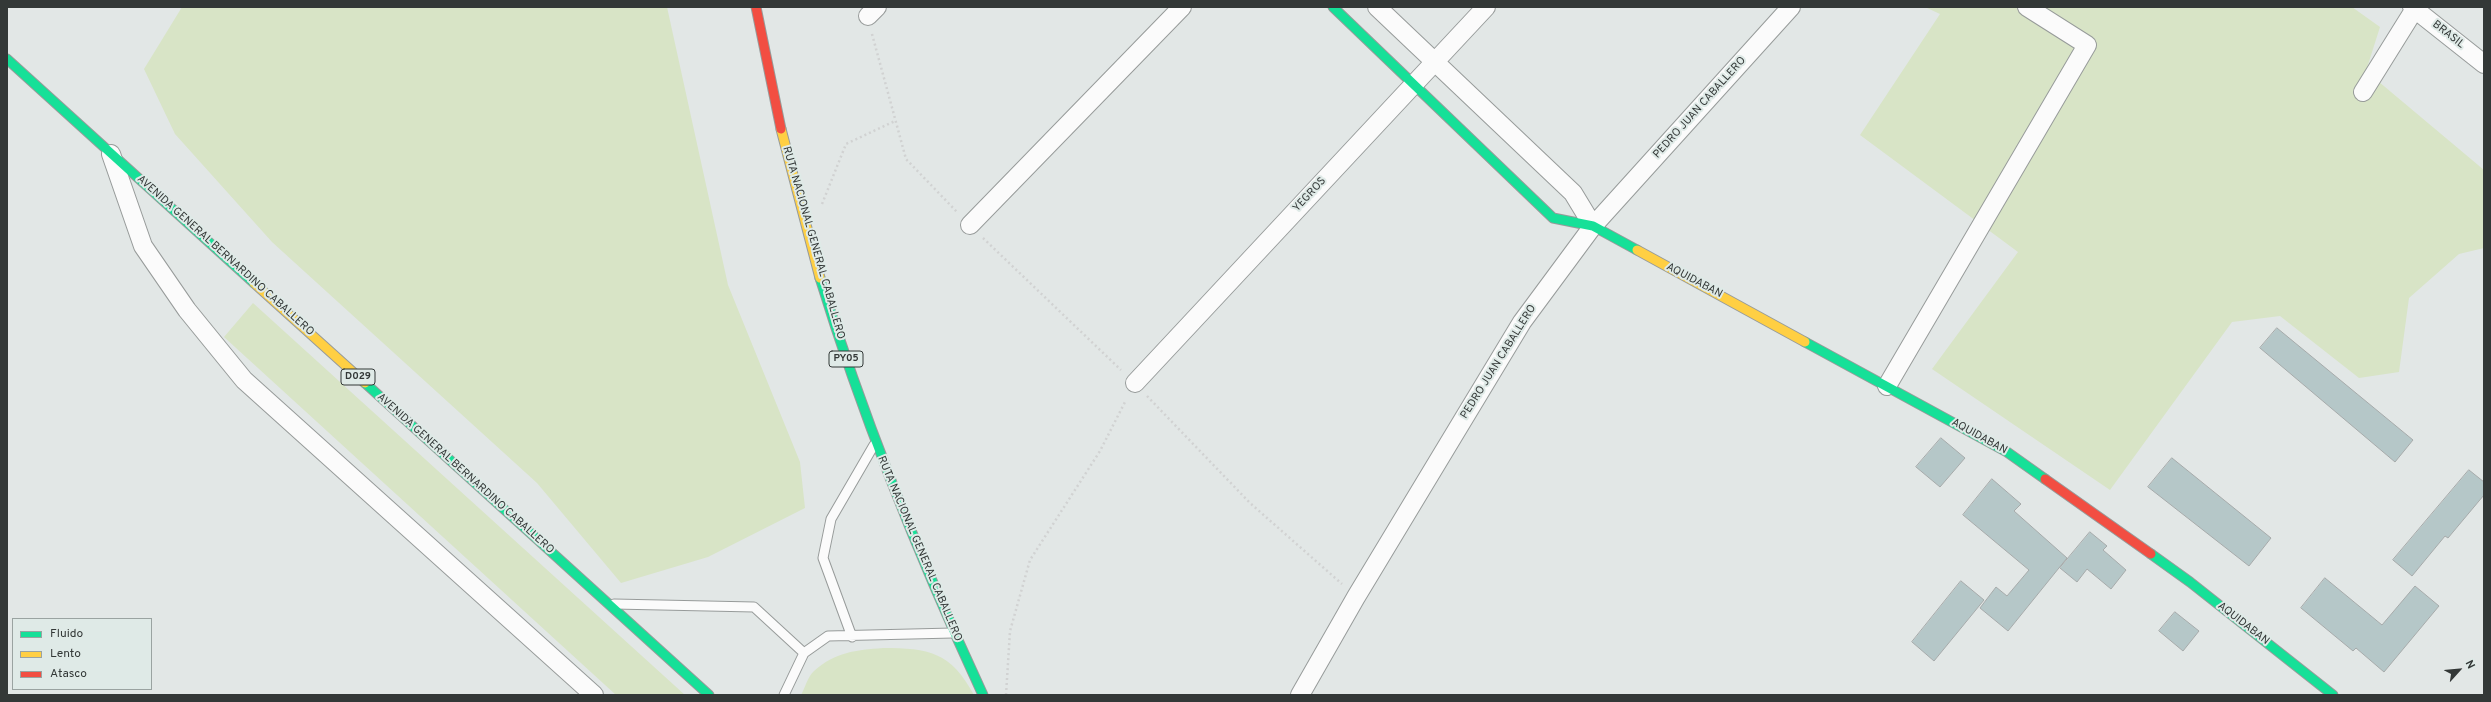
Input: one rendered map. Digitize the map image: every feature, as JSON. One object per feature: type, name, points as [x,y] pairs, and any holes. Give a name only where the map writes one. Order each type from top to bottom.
[{"type":"main road","name":"RUTA NACIONAL GENERAL CABALLERO","points":[[756,7],[774,100],[800,208],[838,334],[875,443],[914,542],[953,633],[983,695]]},
{"type":"main road","name":"AQUIDABAN","points":[[1332,7],[1552,218],[1593,226],[2006,452],[2190,582],[2333,695]]},
{"type":"main road","name":"AVENIDA GENERAL BERNARDINO CABALLERO","points":[[7,60],[709,695]]},
{"type":"street","points":[[970,225],[1182,7]]},
{"type":"street","points":[[1377,7],[1573,193],[1593,226]]},
{"type":"street","name":"YEGROS","points":[[1134,383],[1412,84],[1486,7]]},
{"type":"street","name":"PEDRO JUAN CABALLERO","points":[[1300,695],[1356,596],[1522,322],[1593,226],[1791,7]]},
{"type":"street","points":[[1887,386],[2087,45],[2027,7]]},
{"type":"street","points":[[2363,92],[2414,8]]},
{"type":"street","name":"BRASIL","points":[[2414,8],[2484,64]]},
{"type":"street","points":[[111,154],[143,246],[187,310],[244,380],[594,695]]},
{"type":"lane","points":[[852,637],[823,558],[831,519],[875,443]]},
{"type":"lane","points":[[608,604],[754,607],[804,653]]},
{"type":"lane","points":[[784,695],[804,653],[828,636],[852,637],[953,633]]},
{"type":"path","points":[[873,12],[895,121],[906,159],[970,225],[1134,383],[1250,504],[1356,596]]},
{"type":"path","points":[[820,208],[846,144],[895,121]]},
{"type":"path","points":[[1006,695],[1010,631],[1030,560],[1100,451],[1134,383]]},
{"type":"green space","points":[[182,7],[667,7],[728,285],[800,462],[805,508],[708,557],[621,583],[537,483],[272,242],[175,134],[144,69]]},
{"type":"green space","points":[[1925,7],[2352,7],[2380,27],[2366,71],[2484,170],[2484,248],[2459,254],[2409,298],[2399,372],[2359,378],[2280,316],[2232,322],[2110,490],[1932,369],[2018,252],[1860,135],[1940,14]]},
{"type":"green space","points":[[253,303],[685,695],[616,695],[224,337]]},
{"type":"green space","points":[[883,648],[913,649],[937,655],[957,670],[974,695],[801,695],[812,673],[830,660],[846,653]]},
{"type":"building","points":[[2277,328],[2413,440],[2395,462],[2260,348]]},
{"type":"building","points":[[1941,438],[1965,458],[1940,487],[1916,467]]},
{"type":"building","points":[[2172,458],[2271,538],[2249,566],[2148,487]]},
{"type":"building","points":[[2469,470],[2484,482],[2484,495],[2448,538],[2445,536],[2412,576],[2393,560]]},
{"type":"building","points":[[1992,479],[2021,504],[2014,511],[2067,558],[2008,631],[1980,608],[1996,587],[2007,596],[2029,570],[1963,515]]},
{"type":"building","points":[[2090,532],[2107,546],[2103,550],[2126,570],[2111,589],[2087,569],[2077,582],[2060,568]]},
{"type":"building","points":[[2325,578],[2382,625],[2415,586],[2439,606],[2384,672],[2356,648],[2353,651],[2301,608]]},
{"type":"building","points":[[1961,581],[1984,600],[1934,661],[1912,642]]},
{"type":"building","points":[[2175,612],[2199,631],[2183,651],[2159,631]]},
{"type":"traffic: fast","points":[[1333,7],[1553,218],[1593,226],[1637,250]]},
{"type":"traffic: fast","points":[[7,59],[254,283]]},
{"type":"traffic: fast","points":[[820,278],[855,384],[894,489],[937,593],[983,695]]},
{"type":"traffic: fast","points":[[1805,342],[2007,452],[2045,479]]},
{"type":"traffic: fast","points":[[365,383],[709,695]]},
{"type":"traffic: fast","points":[[2151,554],[2190,582],[2333,695]]},
{"type":"traffic: slow","points":[[781,129],[820,278]]},
{"type":"traffic: slow","points":[[1637,250],[1805,342]]},
{"type":"traffic: slow","points":[[254,283],[365,383]]},
{"type":"traffic: jam","points":[[756,7],[781,129]]},
{"type":"traffic: jam","points":[[2045,479],[2151,554]]}]
